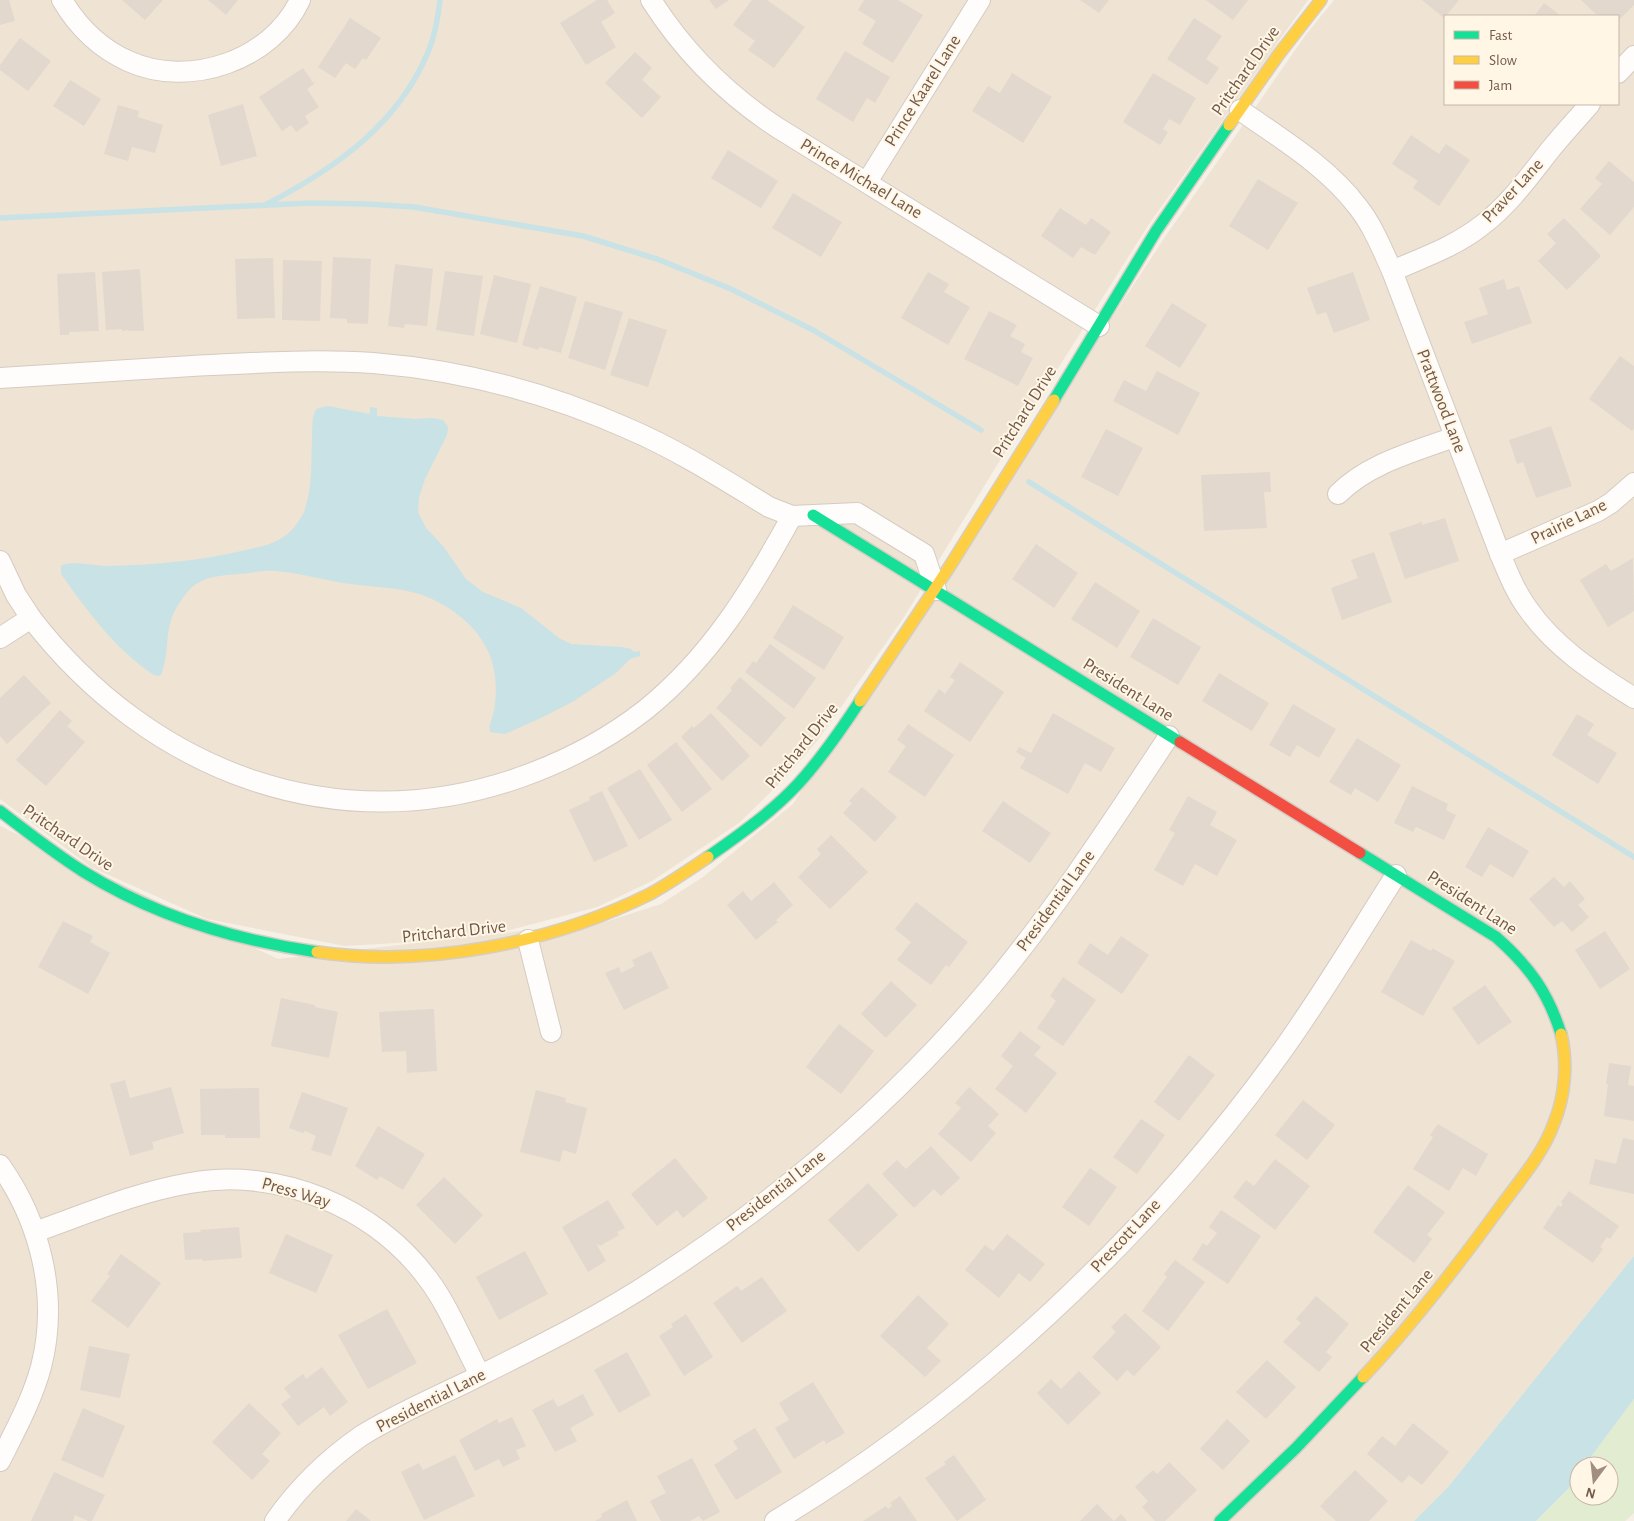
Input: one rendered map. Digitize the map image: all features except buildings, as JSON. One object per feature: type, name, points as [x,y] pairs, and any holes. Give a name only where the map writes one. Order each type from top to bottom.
[{"type":"street","points":[[62,0],[76,22],[87,34],[113,54],[146,68],[184,71],[221,65],[239,59],[253,51],[268,41],[279,30],[289,19],[300,0]]},
{"type":"street","name":"Prince Michael Lane","points":[[651,0],[690,52],[714,79],[737,99],[778,128],[1099,326]]},
{"type":"street","name":"Prince Kaarel Lane","points":[[867,182],[980,0]]},
{"type":"street","name":"Pritchard Drive","points":[[0,811],[60,858],[126,897],[202,927],[256,943],[308,952],[391,956],[476,949],[528,940],[592,919],[654,891],[684,874],[761,818],[800,782],[828,746],[936,590],[1157,231],[1240,110],[1321,0]]},
{"type":"street","points":[[1619,72],[1634,56]]},
{"type":"street","name":"Praver Lane","points":[[1392,271],[1452,245],[1481,226],[1517,192],[1589,105]]},
{"type":"street","name":"Prattwood Lane","points":[[1240,110],[1320,168],[1338,184],[1358,207],[1368,222],[1392,271],[1454,437],[1517,592],[1539,624],[1568,653],[1634,698]]},
{"type":"street","points":[[0,378],[292,362],[373,363],[441,372],[510,387],[544,397],[629,429],[697,464],[769,507],[792,516],[857,513],[924,554],[936,590]]},
{"type":"street","points":[[1338,494],[1349,483],[1373,468],[1454,437]]},
{"type":"street","name":"Prairie Lane","points":[[1500,554],[1598,511],[1611,503],[1634,483]]},
{"type":"street","points":[[0,562],[16,595],[31,618],[66,659],[108,700],[154,734],[206,762],[267,785],[327,797],[377,801],[418,800],[492,786],[554,764],[594,744],[645,710],[691,667],[728,624],[762,571],[792,516]]},
{"type":"street","name":"President Lane","points":[[936,590],[1496,937],[1516,953],[1538,978],[1548,996],[1561,1030],[1564,1070],[1563,1090],[1559,1111],[1540,1152],[1476,1241],[1430,1300],[1346,1396],[1265,1480],[1220,1521]]},
{"type":"street","points":[[0,638],[31,618]]},
{"type":"street","name":"Presidential Lane","points":[[275,1521],[301,1488],[322,1468],[362,1436],[555,1338],[656,1280],[766,1202],[828,1151],[885,1099],[938,1046],[982,997],[1035,932],[1088,858],[1169,736]]},
{"type":"street","name":"Prescott Lane","points":[[775,1521],[841,1479],[948,1400],[1049,1315],[1091,1274],[1196,1161],[1276,1059],[1312,1008],[1396,875]]},
{"type":"street","points":[[528,940],[551,1032]]},
{"type":"street","points":[[0,1165],[22,1200],[35,1232],[46,1282],[47,1313],[45,1344],[40,1367],[29,1400],[0,1461]]},
{"type":"street","name":"Press Way","points":[[35,1232],[142,1195],[191,1183],[212,1180],[252,1181],[306,1192],[348,1209],[400,1246],[429,1280],[480,1375]]},
{"type":"shaded area","points":[[0,0],[1308,0],[1149,224],[904,617],[818,740],[782,781],[739,823],[652,881],[597,907],[479,938],[345,946],[207,919],[91,867],[0,799]]},
{"type":"shaded area","points":[[1334,0],[1634,0],[1634,1256],[1448,1487],[1414,1521],[0,1521],[0,826],[278,959],[608,921],[661,904],[703,877],[793,804],[1165,237],[1305,36]]},
{"type":"green space","points":[[1634,1399],[1634,1513],[1625,1521],[1536,1521],[1569,1488],[1569,1506],[1619,1506],[1619,1456],[1591,1456]]},
{"type":"water","points":[[328,406],[370,414],[370,407],[377,408],[377,416],[443,420],[448,427],[447,435],[425,479],[419,497],[418,512],[426,528],[443,546],[466,579],[483,592],[521,608],[559,638],[571,644],[622,647],[631,649],[634,652],[640,651],[640,656],[630,659],[616,673],[574,701],[545,716],[505,734],[490,732],[496,694],[492,662],[477,633],[458,615],[426,596],[416,593],[342,583],[295,573],[262,571],[218,576],[196,584],[182,599],[171,619],[161,675],[154,675],[140,665],[115,642],[92,616],[61,574],[61,566],[70,563],[106,566],[194,560],[260,547],[282,538],[295,526],[304,512],[310,489],[313,417],[316,409]]},
{"type":"water","points":[[1634,1256],[1634,1399],[1591,1456],[1569,1456],[1568,1489],[1536,1521],[1414,1521],[1448,1487]]},
{"type":"waterway","points":[[267,204],[316,176],[339,160],[382,123],[400,102],[415,78],[433,40],[440,0]]},
{"type":"waterway","points":[[0,218],[310,203],[366,204],[414,207],[583,236],[657,259],[731,289],[813,330],[981,430]]},
{"type":"waterway","points":[[1029,482],[1634,857]]},
{"type":"traffic: fast","points":[[1054,400],[1156,231],[1229,125]]},
{"type":"traffic: fast","points":[[813,515],[1180,742]]},
{"type":"traffic: fast","points":[[708,857],[743,832],[788,795],[815,765],[860,701]]},
{"type":"traffic: fast","points":[[0,811],[73,865],[111,888],[139,901],[196,924],[226,933],[256,941],[317,952]]},
{"type":"traffic: fast","points":[[1360,853],[1496,937],[1528,969],[1550,1005],[1561,1034]]},
{"type":"traffic: fast","points":[[1220,1521],[1296,1448],[1363,1377]]},
{"type":"traffic: slow","points":[[1229,125],[1279,54],[1321,0]]},
{"type":"traffic: slow","points":[[860,701],[948,569],[1054,400]]},
{"type":"traffic: slow","points":[[317,952],[359,956],[402,957],[445,954],[530,938],[572,926],[650,894],[708,857]]},
{"type":"traffic: slow","points":[[1363,1377],[1400,1336],[1452,1272],[1544,1145],[1558,1113],[1563,1091],[1565,1068],[1561,1034]]},
{"type":"traffic: jam","points":[[1180,742],[1360,853]]}]
